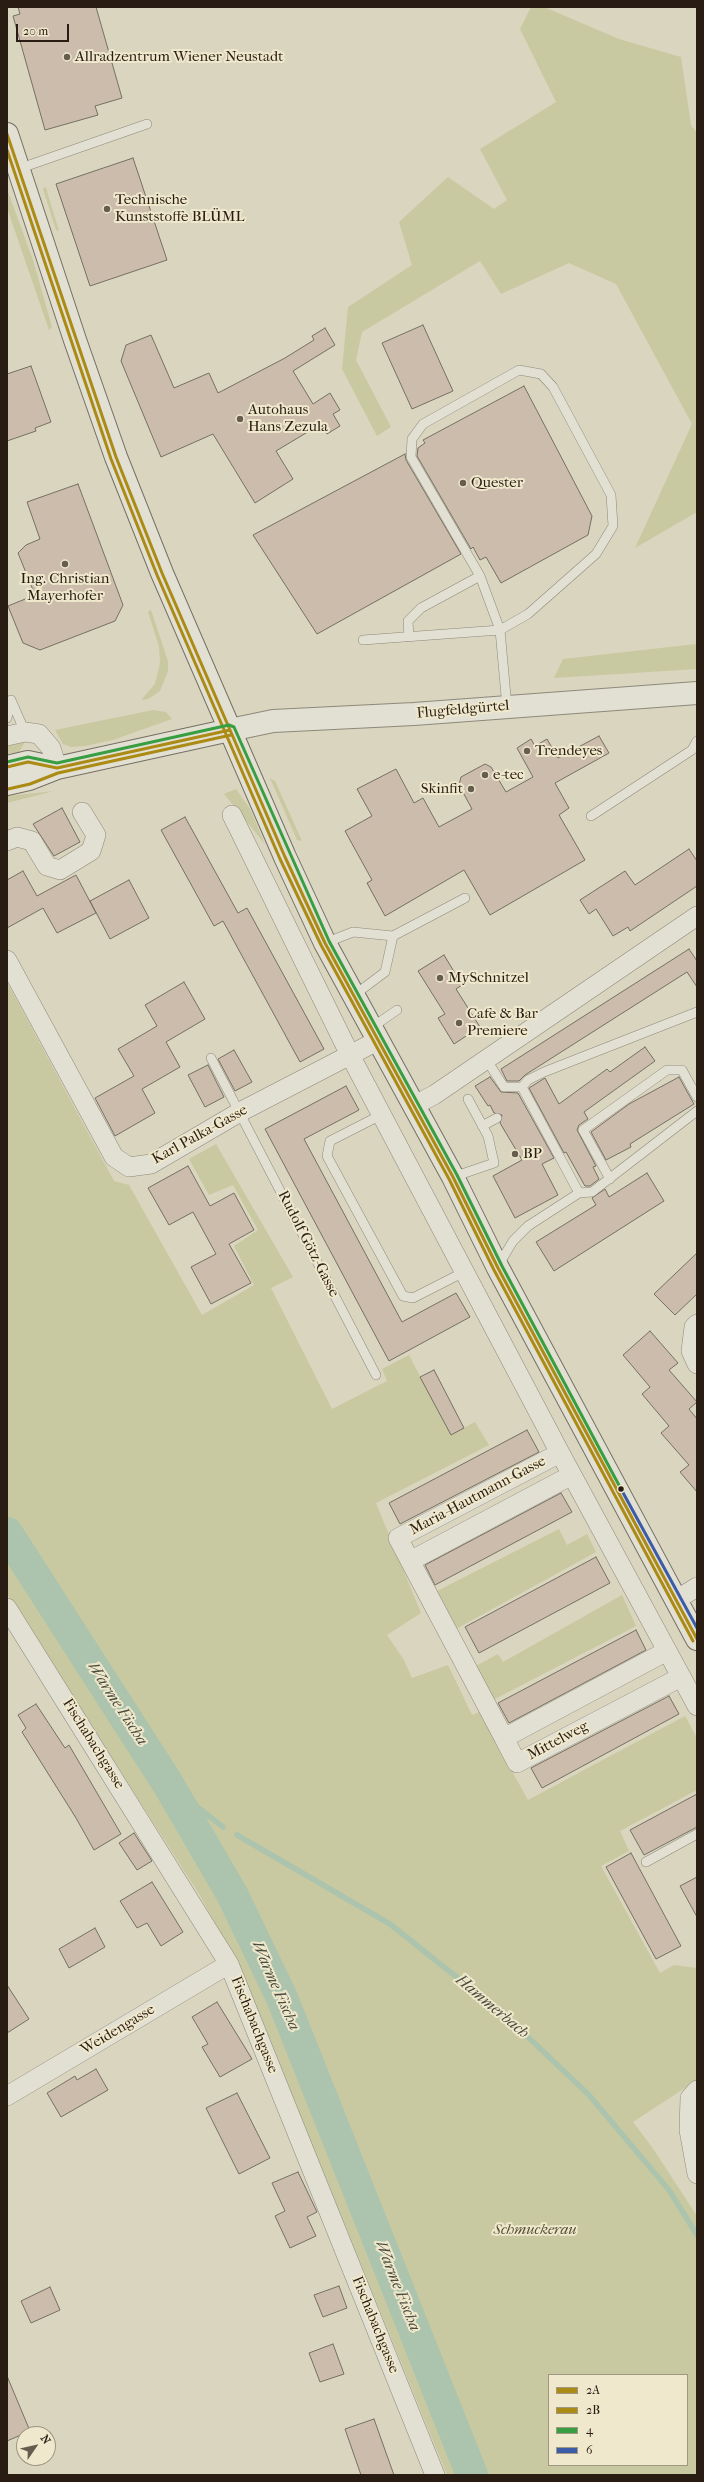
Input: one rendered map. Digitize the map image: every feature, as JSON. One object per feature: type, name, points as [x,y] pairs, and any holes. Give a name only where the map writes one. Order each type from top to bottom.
[{"type":"main road","points":[[7,134],[116,457],[162,573],[325,943],[453,1177],[498,1268],[697,1638]]},
{"type":"main road","name":"Flugfeldgürtel","points":[[7,784],[29,779],[57,768],[274,721],[414,714],[697,693]]},
{"type":"main road","points":[[7,767],[28,762],[57,768]]},
{"type":"street","points":[[16,734],[39,734],[51,748],[57,768]]},
{"type":"street","points":[[7,841],[17,837],[32,841],[47,866],[60,870],[91,851],[96,835],[82,812]]},
{"type":"street","points":[[232,816],[350,1056],[560,1453],[697,1706]]},
{"type":"street","points":[[413,1106],[486,1059],[697,916]]},
{"type":"street","name":"Karl Palka-Gasse","points":[[7,960],[114,1157],[129,1167],[151,1164],[240,1112],[350,1056],[374,1035]]},
{"type":"street","points":[[697,1324],[694,1327],[691,1351],[697,1364]]},
{"type":"street","name":"Maria-Hautmann-Gasse","points":[[504,1738],[398,1538],[560,1453]]},
{"type":"street","name":"Maria-Hautmann-Gasse","points":[[410,1561],[572,1475]]},
{"type":"street","points":[[676,1600],[697,1587]]},
{"type":"street","name":"Fischabachgasse","points":[[7,1608],[229,1964],[436,2475]]},
{"type":"street","name":"Mittelweg","points":[[667,1651],[504,1738],[517,1763],[681,1677]]},
{"type":"street","name":"Weidengasse","points":[[9,2090],[229,1964]]},
{"type":"street","points":[[697,2090],[690,2098],[688,2130],[697,2174]]},
{"type":"lane","points":[[18,169],[147,124]]},
{"type":"lane","points":[[363,640],[500,630],[528,614],[596,554],[613,526],[611,495],[553,387],[541,374],[519,370],[423,424],[412,439],[410,457],[480,576],[500,630],[507,707]]},
{"type":"lane","points":[[409,636],[408,621],[421,608],[480,576]]},
{"type":"lane","points":[[7,718],[9,700]]},
{"type":"lane","points":[[9,700],[16,734]]},
{"type":"lane","points":[[591,816],[692,750],[697,741]]},
{"type":"lane","points":[[325,943],[353,932],[394,936],[465,898]]},
{"type":"lane","points":[[353,996],[385,972],[394,936]]},
{"type":"lane","points":[[374,1035],[397,1010]]},
{"type":"lane","points":[[486,1059],[504,1087],[522,1087],[528,1080],[544,1072],[697,1012]]},
{"type":"lane","name":"Rudolf Götz-Gasse","points":[[211,1058],[376,1375]]},
{"type":"lane","points":[[610,1179],[583,1130],[667,1070],[682,1070],[697,1097]]},
{"type":"lane","points":[[522,1087],[525,1103],[579,1193]]},
{"type":"lane","points":[[453,1177],[494,1163],[488,1136],[468,1098]]},
{"type":"lane","points":[[498,1268],[513,1241],[528,1226],[579,1193],[592,1192],[697,1111]]},
{"type":"lane","points":[[382,1115],[330,1141],[327,1156],[403,1296],[413,1298],[464,1272]]},
{"type":"lane","points":[[482,1126],[497,1118]]},
{"type":"lane","points":[[646,1862],[697,1834]]},
{"type":"green space","points":[[531,7],[544,7],[619,39],[681,57],[691,125],[697,133],[697,512],[635,548],[692,424],[616,284],[569,263],[501,294],[480,261],[362,332],[356,360],[391,427],[377,436],[342,369],[348,307],[412,265],[399,222],[448,177],[494,209],[507,200],[480,149],[556,102],[520,29]]},
{"type":"green space","points":[[45,187],[59,231],[56,230],[43,189]]},
{"type":"green space","points":[[7,189],[33,260],[52,327],[49,330],[7,208]]},
{"type":"green space","points":[[151,610],[168,661],[168,671],[160,691],[148,699],[141,700],[155,684],[160,663],[159,646],[148,612]]},
{"type":"green space","points":[[696,644],[697,669],[554,678],[563,659]]},
{"type":"green space","points":[[153,710],[166,712],[172,719],[113,740],[85,746],[71,747],[63,744],[55,730]]},
{"type":"green space","points":[[25,742],[19,752],[7,754],[7,746]]},
{"type":"green space","points":[[270,778],[275,781],[302,841],[297,840]]},
{"type":"green space","points":[[236,789],[250,809],[265,844],[224,794]]},
{"type":"green space","points":[[54,791],[7,803],[7,796]]},
{"type":"green space","name":"Schmuckerau","points":[[7,982],[114,1181],[129,1185],[202,1315],[254,1285],[234,1246],[258,1230],[233,1185],[209,1195],[189,1159],[216,1144],[293,1277],[271,1288],[332,1409],[387,1381],[382,1369],[409,1355],[451,1435],[475,1422],[489,1445],[376,1503],[421,1613],[387,1635],[404,1660],[412,1678],[448,1665],[472,1715],[479,1712],[528,1800],[685,1716],[697,1738],[697,1790],[620,1831],[629,1851],[601,1866],[660,1973],[674,1965],[697,1968],[697,2080],[633,2122],[652,2147],[697,2216],[697,2475],[447,2475],[241,1970],[199,1894],[7,1594]]},
{"type":"green space","points":[[559,1529],[567,1545],[587,1534],[596,1552],[456,1629],[435,1592]]},
{"type":"green space","points":[[622,1595],[636,1626],[493,1700],[476,1666],[498,1654],[503,1662]]},
{"type":"building","name":"Allradzentrum Wiener Neustadt","points":[[18,7],[96,7],[122,98],[95,106],[98,115],[45,130],[13,16],[20,14]]},
{"type":"building","name":"Technische Kunststoffe BLÜML","points":[[133,158],[167,260],[90,286],[56,184]]},
{"type":"building","points":[[423,325],[453,391],[412,409],[382,343]]},
{"type":"building","name":"Autohaus Hans Zezula","points":[[325,328],[335,345],[293,371],[313,404],[330,393],[340,410],[333,414],[340,426],[327,434],[321,424],[276,451],[293,479],[255,503],[213,434],[161,457],[121,361],[126,345],[151,335],[174,388],[209,373],[218,393],[285,358],[314,340],[312,336]]},
{"type":"building","points":[[31,366],[51,422],[35,428],[36,431],[7,441],[7,374]]},
{"type":"building","points":[[524,386],[592,516],[588,535],[501,583],[486,557],[480,560],[473,547],[471,549],[417,456],[418,448],[425,443],[423,440]]},
{"type":"building","points":[[405,454],[406,460],[461,554],[317,634],[253,535]]},
{"type":"building","name":"Ing. Christian Mayerhofer","points":[[78,484],[123,605],[115,621],[40,650],[23,643],[8,606],[35,595],[18,553],[26,545],[40,539],[27,502]]},
{"type":"building","points":[[599,736],[609,753],[555,783],[569,808],[559,815],[585,860],[490,915],[464,870],[385,916],[367,883],[372,880],[345,831],[372,816],[357,789],[396,769],[414,803],[423,798],[439,827],[472,809],[459,785],[461,777],[485,764],[491,767],[506,792],[533,777],[517,748],[531,739],[535,746],[547,739],[558,758]]},
{"type":"building","points":[[62,808],[80,842],[54,856],[33,824]]},
{"type":"building","points":[[185,817],[238,913],[247,908],[324,1049],[300,1062],[223,921],[214,926],[161,830]]},
{"type":"building","points":[[689,849],[697,861],[697,886],[630,931],[628,927],[613,936],[596,909],[589,914],[580,900],[625,871],[635,885]]},
{"type":"building","points":[[23,871],[37,896],[76,875],[96,913],[57,933],[43,908],[7,928],[7,880]]},
{"type":"building","points":[[129,880],[149,918],[110,939],[90,901]]},
{"type":"building","points":[[689,949],[697,961],[697,987],[687,972],[525,1075],[519,1081],[507,1081],[501,1069]]},
{"type":"building","points":[[444,955],[462,985],[456,989],[480,1027],[454,1044],[438,1018],[445,1014],[418,971]]},
{"type":"building","points":[[184,982],[205,1019],[166,1042],[180,1067],[142,1089],[155,1113],[115,1136],[95,1098],[134,1076],[118,1049],[157,1026],[145,1005]]},
{"type":"building","points":[[645,1047],[655,1061],[584,1112],[588,1119],[579,1125],[577,1130],[596,1166],[593,1167],[599,1179],[590,1186],[585,1186],[566,1152],[564,1153],[529,1088],[545,1078],[559,1104],[607,1069],[610,1072]]},
{"type":"building","points":[[234,1050],[252,1082],[235,1091],[218,1059]]},
{"type":"building","points":[[208,1065],[224,1097],[205,1107],[188,1075]]},
{"type":"building","points":[[490,1077],[501,1092],[518,1093],[554,1158],[542,1164],[558,1195],[515,1218],[493,1176],[522,1160],[500,1123],[502,1115],[494,1113],[490,1105],[488,1106],[475,1086]]},
{"type":"building","points":[[679,1077],[694,1104],[630,1144],[631,1147],[606,1160],[591,1132],[629,1104]]},
{"type":"building","points":[[346,1086],[359,1110],[304,1139],[402,1322],[456,1293],[470,1317],[389,1361],[265,1129]]},
{"type":"building","points":[[188,1166],[210,1206],[234,1193],[254,1230],[229,1244],[251,1283],[211,1304],[191,1267],[216,1254],[193,1212],[169,1225],[148,1188]]},
{"type":"building","points":[[647,1173],[664,1201],[554,1271],[536,1242],[596,1205],[592,1198],[605,1189],[609,1197]]},
{"type":"building","points":[[697,1253],[697,1294],[675,1315],[654,1294]]},
{"type":"building","points":[[650,1331],[678,1363],[669,1370],[697,1402],[689,1409],[697,1419],[697,1492],[680,1472],[689,1465],[661,1433],[669,1426],[642,1394],[650,1387],[623,1355]]},
{"type":"building","points":[[434,1370],[464,1428],[451,1435],[420,1377]]},
{"type":"building","points":[[527,1430],[539,1452],[400,1524],[389,1503]]},
{"type":"building","points":[[561,1493],[572,1512],[435,1585],[425,1565]]},
{"type":"building","points":[[596,1557],[610,1583],[479,1653],[465,1627]]},
{"type":"building","points":[[636,1630],[646,1650],[509,1723],[498,1703]]},
{"type":"building","points":[[669,1696],[679,1714],[542,1788],[531,1768]]},
{"type":"building","points":[[36,1704],[65,1748],[69,1745],[121,1834],[94,1850],[76,1818],[22,1732],[26,1728],[18,1715]]},
{"type":"building","points":[[697,1794],[697,1827],[644,1855],[630,1830]]},
{"type":"building","points":[[134,1833],[152,1861],[137,1870],[119,1843]]},
{"type":"building","points":[[631,1853],[681,1946],[656,1959],[606,1867]]},
{"type":"building","points":[[697,1877],[697,1917],[680,1886]]},
{"type":"building","points":[[152,1882],[183,1932],[161,1946],[147,1923],[137,1928],[120,1901]]},
{"type":"building","points":[[95,1928],[105,1947],[69,1968],[59,1949]]},
{"type":"building","points":[[7,1985],[29,2019],[7,2033]]},
{"type":"building","points":[[217,2002],[252,2059],[220,2077],[202,2047],[208,2044],[192,2017]]},
{"type":"building","points":[[96,2069],[108,2090],[61,2117],[47,2093],[75,2076],[77,2080]]},
{"type":"building","points":[[237,2093],[270,2158],[239,2174],[206,2108]]},
{"type":"building","points":[[298,2172],[317,2212],[307,2217],[316,2236],[290,2248],[275,2216],[285,2211],[272,2183]]},
{"type":"building","points":[[339,2286],[347,2308],[323,2317],[314,2295]]},
{"type":"building","points":[[50,2287],[60,2310],[31,2323],[21,2301]]},
{"type":"building","points":[[333,2344],[344,2374],[320,2382],[309,2353]]},
{"type":"building","points":[[7,2376],[28,2426],[16,2426],[16,2437],[7,2441]]},
{"type":"building","points":[[374,2419],[394,2475],[361,2475],[345,2429]]},
{"type":"waterway","name":"Warme Fischa","points":[[7,1533],[168,1784],[232,1894],[282,1998],[472,2475]]},
{"type":"waterway","name":"Hammerbach","points":[[168,1784],[223,1827]]},
{"type":"waterway","name":"Hammerbach","points":[[237,1835],[390,1924],[508,2018],[589,2095],[669,2190],[697,2235]]},
{"type":"transit line","name":"2A","points":[[7,134],[116,457],[162,573],[285,857],[325,943],[453,1177],[498,1268],[697,1639]]},
{"type":"transit line","name":"2B","points":[[7,150],[111,459],[157,575],[280,859],[321,945],[449,1179],[494,1270],[693,1641]]},
{"type":"transit line","name":"4","points":[[7,762],[28,757],[57,763],[229,725],[234,727],[329,941],[457,1175],[502,1266],[621,1489]]},
{"type":"transit line","name":"2A","points":[[7,767],[28,762],[57,768],[230,730]]},
{"type":"transit line","name":"2B","points":[[8,789],[30,784],[58,773],[231,735]]},
{"type":"transit line","name":"6","points":[[621,1489],[697,1628]]},
{"type":"place","name":"Allradzentrum Wiener Neustadt","points":[[67,57]]},
{"type":"place","name":"Technische Kunststoffe BLÜML","points":[[107,209]]},
{"type":"place","name":"Autohaus Hans Zezula","points":[[240,419]]},
{"type":"place","name":"Quester","points":[[463,483]]},
{"type":"place","name":"Ing. Christian Mayerhofer","points":[[65,564]]},
{"type":"place","name":"Trendeyes","points":[[527,751]]},
{"type":"place","name":"e-tec","points":[[485,775]]},
{"type":"place","name":"Skinfit","points":[[471,789]]},
{"type":"place","name":"MySchnitzel","points":[[440,978]]},
{"type":"place","name":"Cafe & Bar Premiere","points":[[459,1023]]},
{"type":"place","name":"BP","points":[[515,1154]]}]
